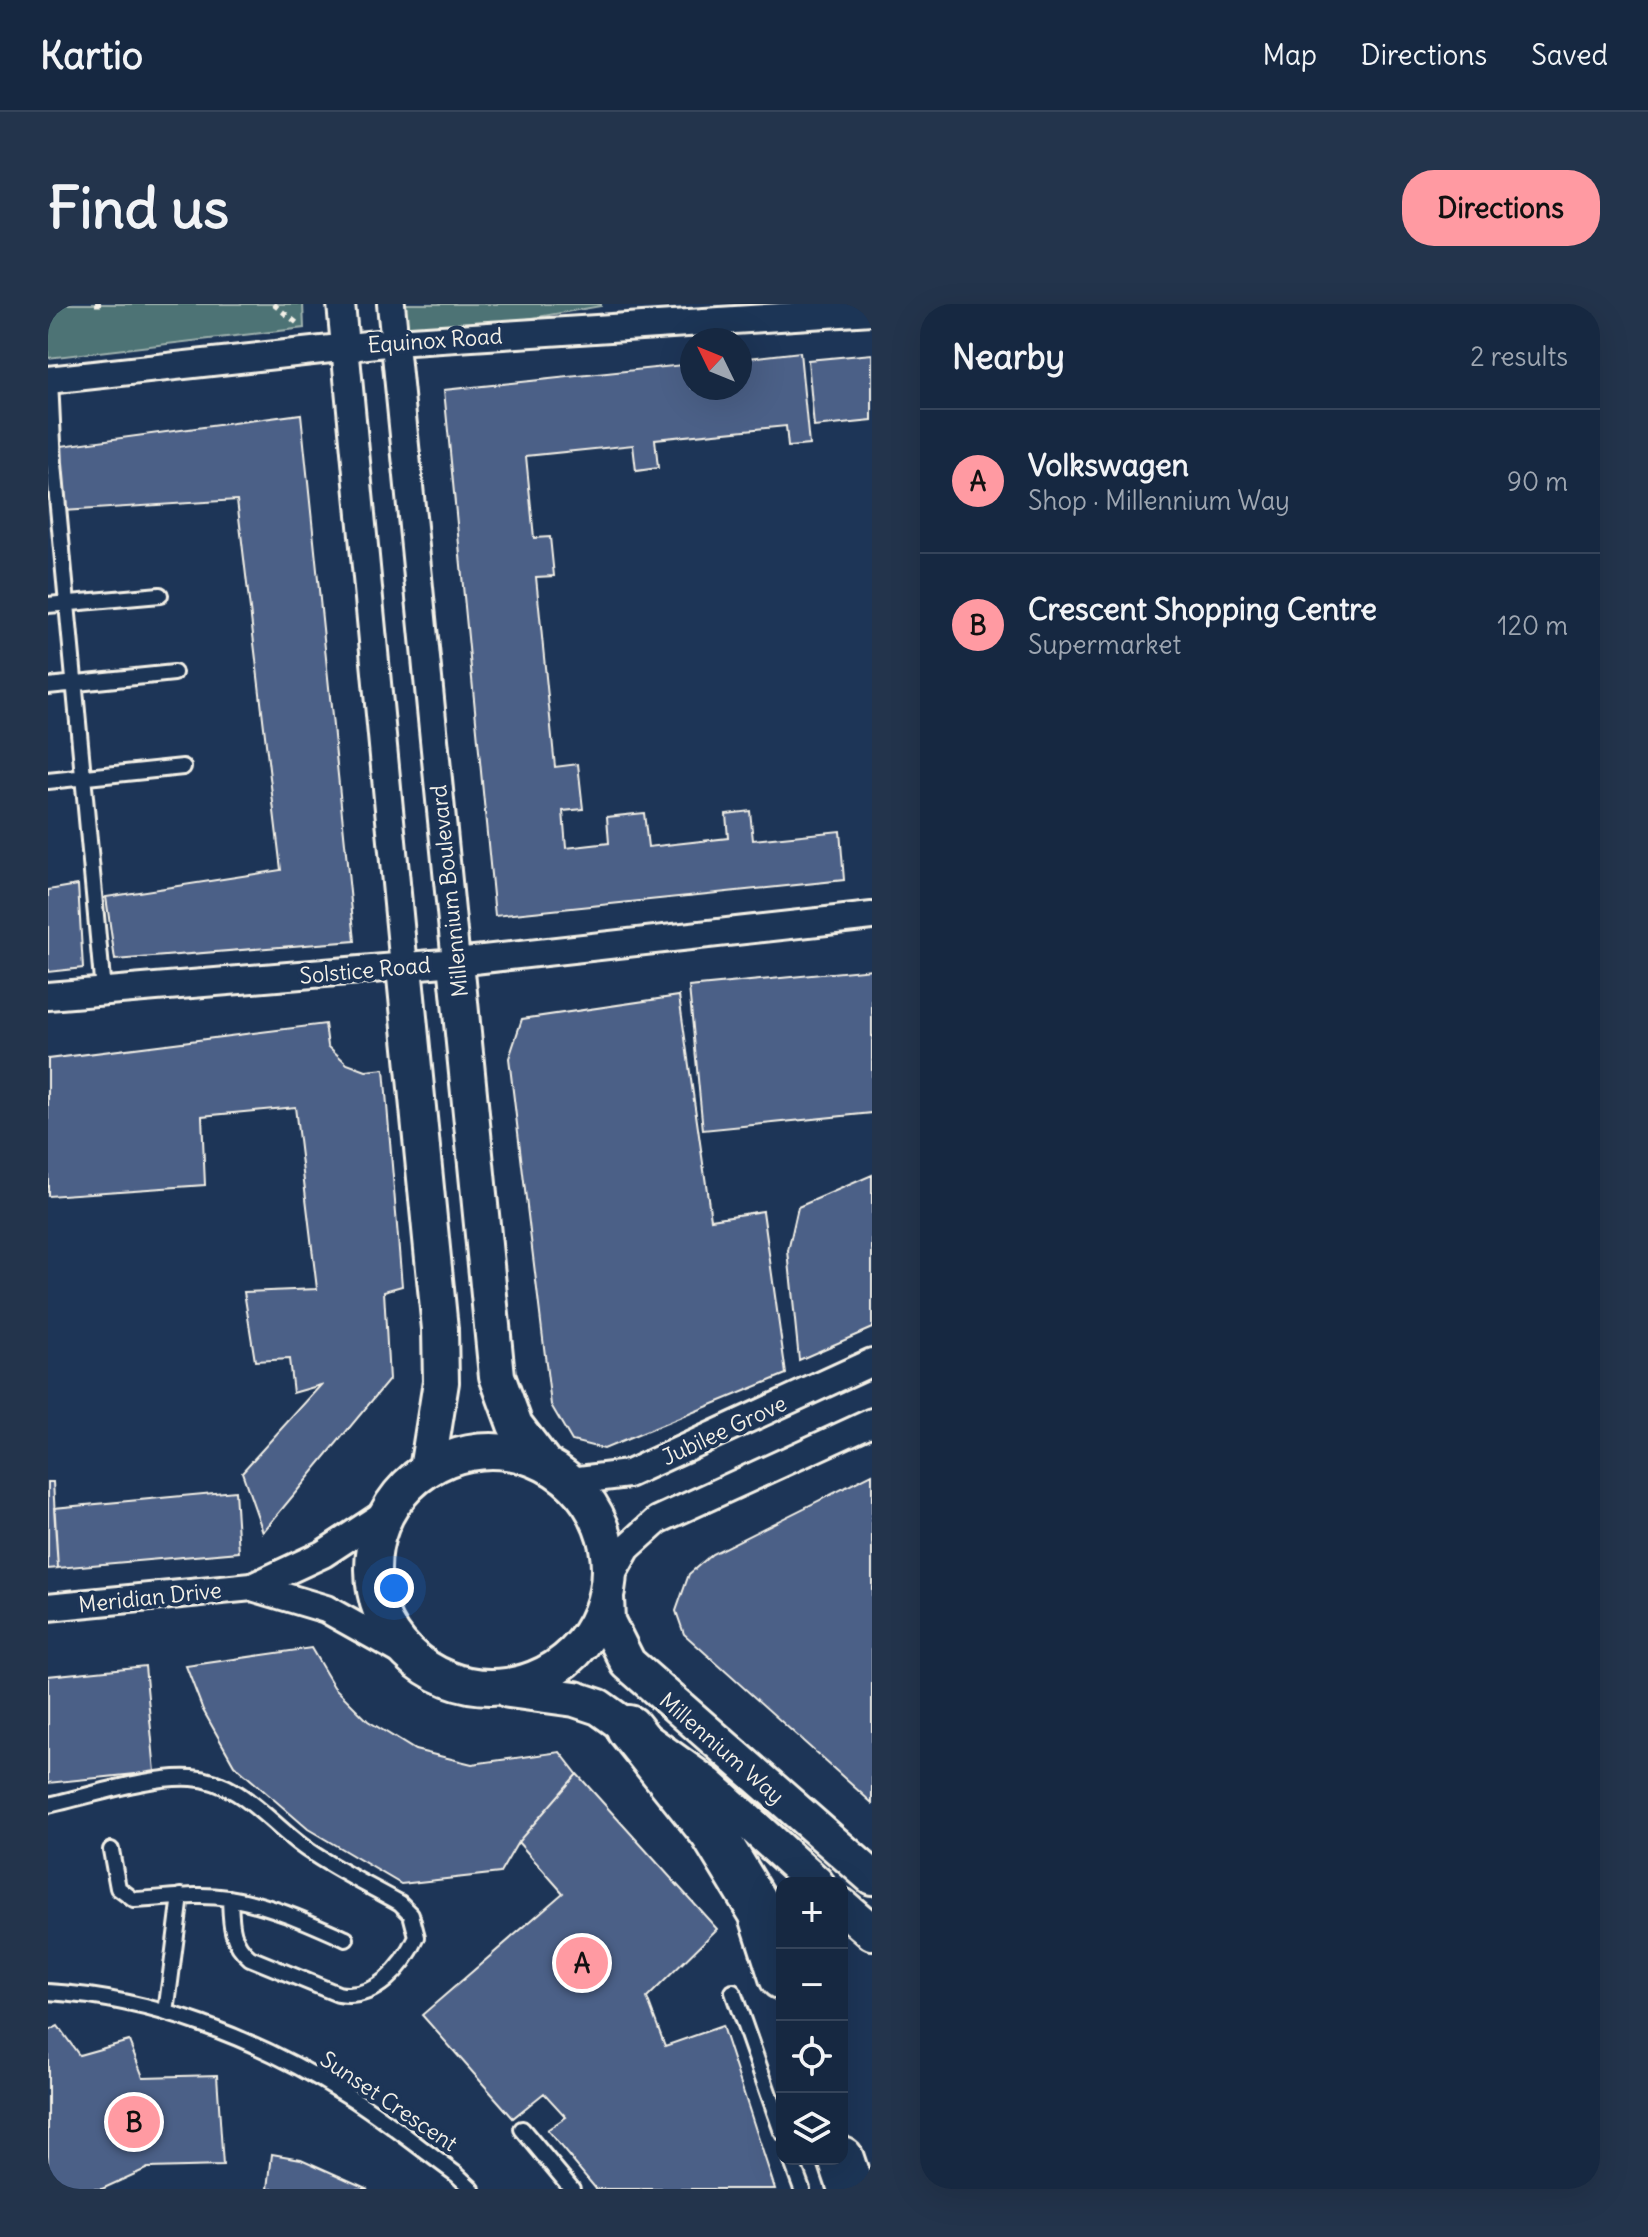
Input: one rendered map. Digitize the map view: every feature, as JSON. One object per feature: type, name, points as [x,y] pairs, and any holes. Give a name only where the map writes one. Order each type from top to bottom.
[{"type":"highway","points":[[629,1728],[713,1833],[761,1912],[776,1958]]},
{"type":"highway","points":[[843,2165],[851,2189]]},
{"type":"street","points":[[341,304],[440,1329],[441,1382],[427,1470]]},
{"type":"street","name":"Millennium Boulevard","points":[[391,304],[497,1376],[515,1425],[592,1508],[606,1538],[609,1571],[606,1591],[588,1637],[556,1668],[537,1679],[494,1688],[448,1680],[410,1656],[385,1623],[373,1584],[375,1543],[387,1512],[427,1470],[447,1460],[479,1451],[513,1452],[558,1473]]},
{"type":"street","name":"Equinox Road","points":[[49,380],[395,342],[872,311]]},
{"type":"street","name":"Solstice Road","points":[[48,996],[456,962],[872,916]]},
{"type":"street","name":"Jubilee Grove","points":[[558,1473],[628,1474],[872,1362]]},
{"type":"street","points":[[606,1591],[627,1548],[658,1520],[872,1422]]},
{"type":"street","name":"Meridian Drive","points":[[48,1607],[252,1587],[323,1554],[387,1512]]},
{"type":"street","name":"Meridian Drive","points":[[252,1587],[326,1609],[410,1656]]},
{"type":"street","name":"Millennium Way","points":[[606,1591],[607,1621],[628,1663],[869,1874]]},
{"type":"street","name":"Millennium Way","points":[[494,1688],[575,1699],[599,1707],[708,1785],[809,1877]]},
{"type":"street","points":[[848,1911],[872,1932]]},
{"type":"lane","points":[[49,380],[103,991]]},
{"type":"lane","points":[[48,605],[160,595]]},
{"type":"lane","points":[[48,686],[174,673]]},
{"type":"lane","points":[[48,781],[183,767]]},
{"type":"lane","points":[[48,1805],[161,1780],[191,1777],[214,1781],[232,1789],[309,1851],[400,1903],[411,1914],[417,1937],[380,1985],[352,1997],[250,1958],[241,1951],[232,1934],[230,1898]]},
{"type":"lane","points":[[111,1850],[113,1878],[126,1897],[134,1900],[181,1896],[230,1898],[275,1909],[346,1939]]},
{"type":"lane","points":[[166,2013],[181,1896]]},
{"type":"lane","name":"Sunset Crescent","points":[[48,1992],[74,1993],[166,2013],[302,2068],[362,2105],[472,2189]]},
{"type":"lane","points":[[733,1992],[776,2115]]},
{"type":"lane","points":[[522,2129],[572,2189]]},
{"type":"lane","points":[[793,2165],[802,2189]]},
{"type":"path","points":[[95,304],[103,304]]},
{"type":"path","points":[[273,304],[297,323]]},
{"type":"green space","points":[[48,304],[303,304],[304,328],[48,358]]},
{"type":"green space","points":[[394,304],[601,304],[601,306],[395,342]]},
{"type":"building","points":[[800,352],[809,445],[788,447],[786,426],[655,439],[658,468],[636,471],[633,445],[526,456],[534,538],[550,537],[554,576],[536,577],[555,767],[578,764],[583,809],[563,811],[566,848],[609,843],[607,817],[644,813],[648,847],[728,838],[726,814],[750,811],[753,840],[840,831],[844,880],[495,916],[444,390],[680,365],[680,400],[752,400],[752,358]]},
{"type":"building","points":[[872,354],[872,421],[814,427],[808,360]]},
{"type":"building","points":[[301,414],[355,941],[115,960],[106,897],[281,870],[237,500],[63,511],[61,446]]},
{"type":"building","points":[[78,885],[83,968],[48,972],[48,890]]},
{"type":"building","points":[[872,969],[872,1113],[703,1130],[689,987]]},
{"type":"building","points":[[679,996],[711,1219],[763,1211],[786,1374],[604,1449],[572,1441],[551,1405],[509,1058],[522,1019]]},
{"type":"building","points":[[325,1024],[328,1046],[347,1064],[366,1071],[384,1069],[402,1286],[384,1291],[389,1380],[263,1532],[242,1472],[321,1385],[293,1393],[289,1359],[255,1361],[244,1292],[317,1289],[295,1107],[202,1116],[205,1185],[48,1196],[48,1059]]},
{"type":"building","points":[[872,1175],[872,1328],[799,1360],[788,1251],[798,1207]]},
{"type":"building","points":[[872,1474],[872,1803],[684,1634],[676,1611],[689,1574],[712,1554]]},
{"type":"building","points":[[48,1482],[53,1482],[58,1568],[48,1569]]},
{"type":"building","points":[[235,1491],[239,1552],[58,1568],[54,1508]]},
{"type":"building","points":[[311,1648],[334,1687],[368,1721],[415,1750],[472,1764],[560,1752],[577,1774],[518,1842],[500,1873],[401,1884],[308,1829],[234,1765],[203,1710],[186,1666]]},
{"type":"building","points":[[145,1666],[155,1772],[48,1783],[48,1676]]},
{"type":"building","points":[[577,1774],[717,1929],[647,1998],[665,2046],[722,2026],[775,2189],[596,2189],[547,2130],[566,2117],[544,2093],[513,2118],[422,2015],[563,1893],[518,1842]]},
{"type":"building","points":[[58,2026],[79,2055],[129,2041],[143,2077],[217,2075],[223,2166],[148,2168],[102,2189],[48,2189],[48,2031]]},
{"type":"building","points":[[272,2154],[301,2159],[368,2189],[268,2189]]},
{"type":"place","name":"Volkswagen","points":[[582,1963]]},
{"type":"place","name":"Crescent Shopping Centre","points":[[134,2122]]}]
